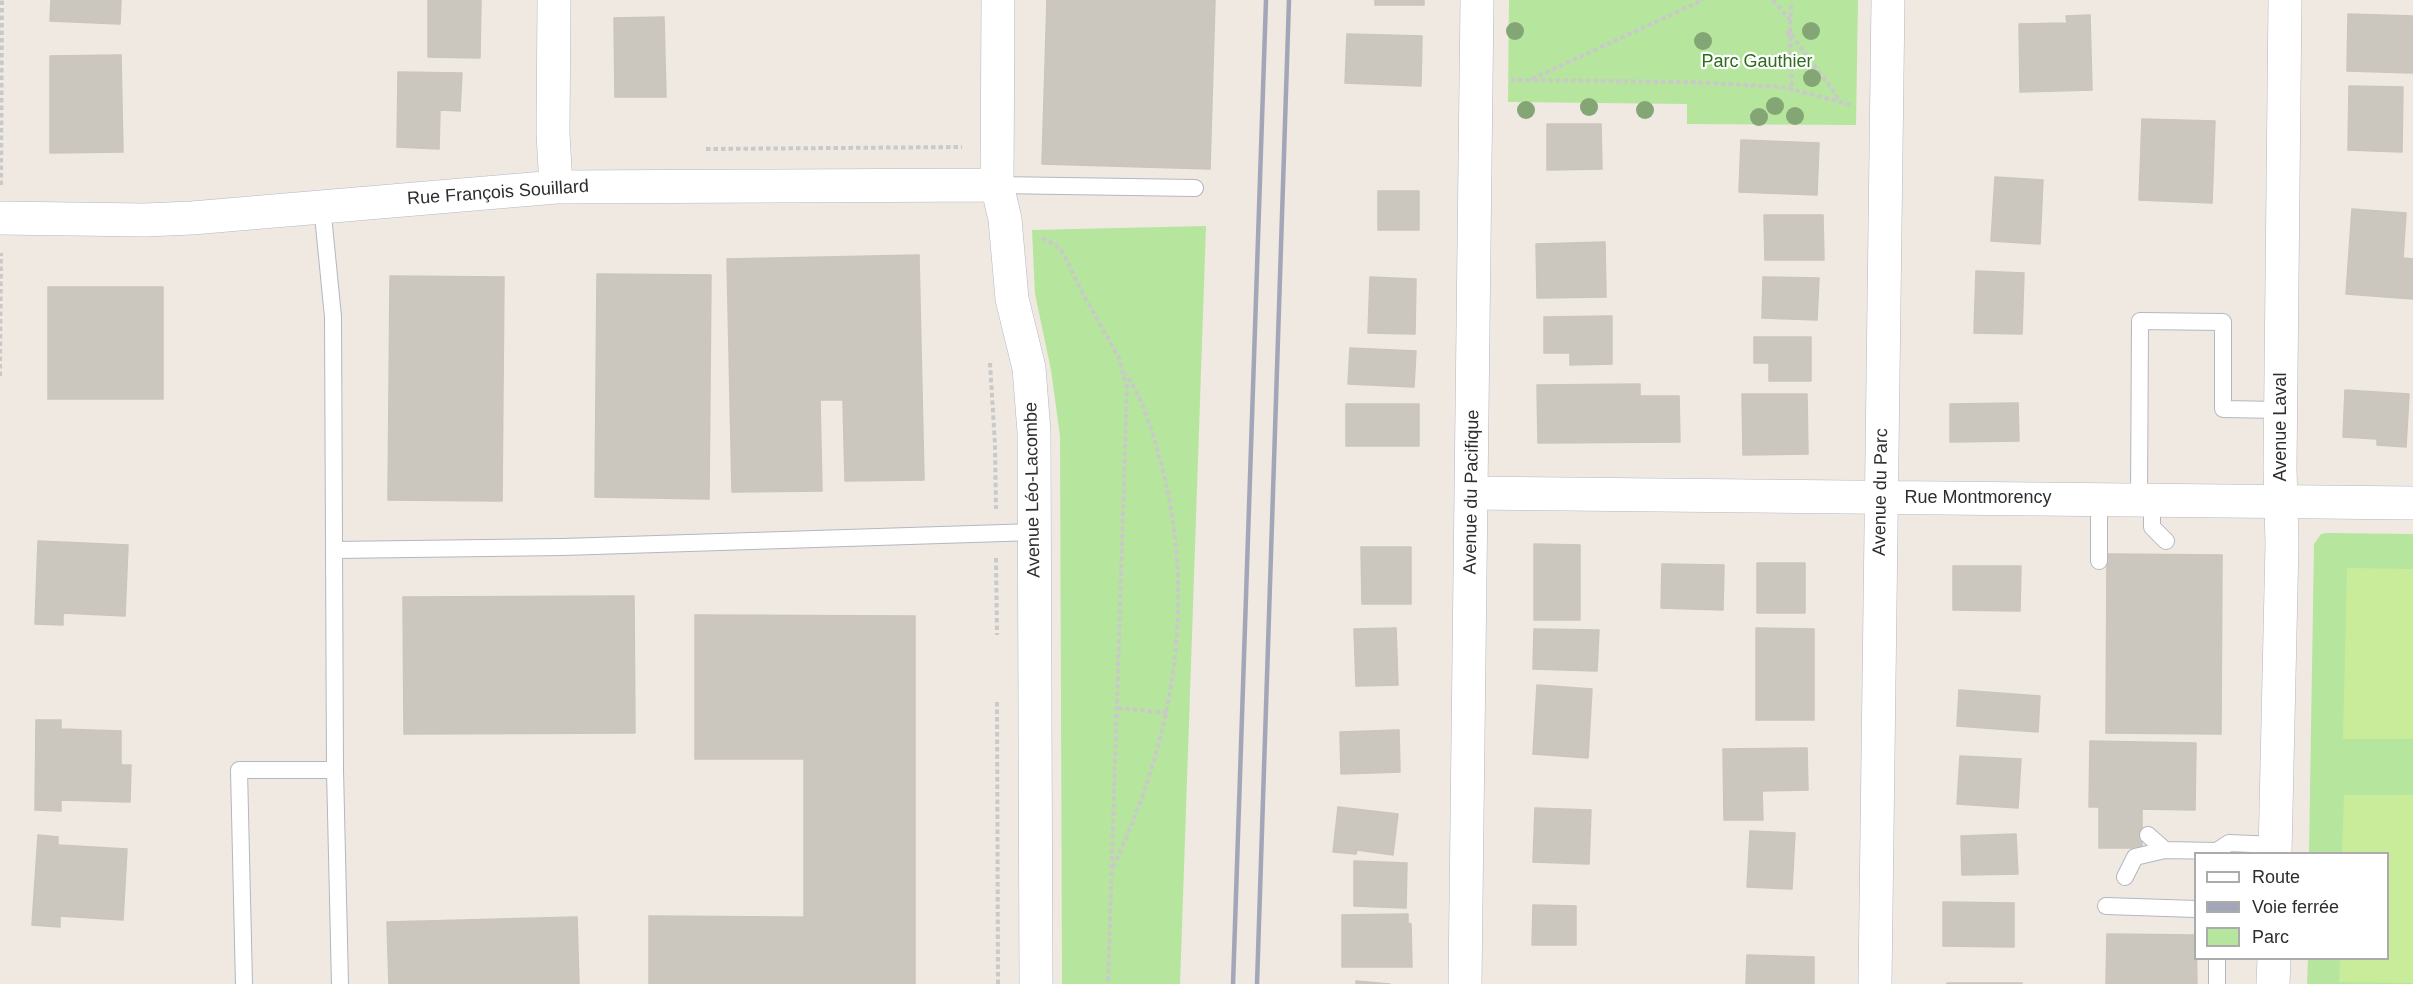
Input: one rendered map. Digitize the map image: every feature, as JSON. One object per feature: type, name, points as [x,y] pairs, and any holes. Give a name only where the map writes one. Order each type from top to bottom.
[{"type":"street","points":[[554,0],[553,133],[556,187]]},
{"type":"street","name":"Avenue Léo-Lacombe","points":[[998,0],[997,186],[1005,219],[1014,309],[1031,385],[1034,432],[1036,984]]},
{"type":"street","name":"Avenue du Pacifique","points":[[1465,984],[1477,0]]},
{"type":"street","name":"Avenue du Parc","points":[[1875,984],[1888,0]]},
{"type":"street","name":"Avenue Laval","points":[[2276,849],[2285,0]]},
{"type":"street","name":"Rue François Souillard","points":[[0,218],[145,220],[556,187],[997,186]]},
{"type":"street","name":"Rue Montmorency","points":[[1472,493],[2413,503]]},
{"type":"street","points":[[2273,984],[2274,960]]},
{"type":"lane","points":[[997,186],[1195,188]]},
{"type":"lane","points":[[322,205],[333,317],[335,770],[340,984]]},
{"type":"lane","points":[[2166,541],[2152,527],[2145,500],[2140,321],[2223,322],[2223,409],[2281,410]]},
{"type":"lane","points":[[2099,499],[2099,561]]},
{"type":"lane","points":[[334,550],[563,547],[1035,532]]},
{"type":"lane","points":[[244,984],[240,770],[335,770]]},
{"type":"lane","points":[[2148,835],[2165,849]]},
{"type":"lane","points":[[2126,877],[2135,857],[2165,849],[2217,850],[2229,843],[2276,849]]},
{"type":"lane","points":[[2106,906],[2194,909]]},
{"type":"lane","points":[[2217,960],[2217,984]]},
{"type":"path","points":[[1,172],[2,0]]},
{"type":"path","points":[[1529,80],[1703,0]]},
{"type":"path","points":[[1773,0],[1791,20]]},
{"type":"path","points":[[1791,5],[1788,34],[1792,90]]},
{"type":"path","points":[[1788,34],[1835,93],[1839,103]]},
{"type":"path","points":[[1504,80],[1688,82],[1792,90],[1839,103],[1857,105]]},
{"type":"path","points":[[1033,234],[1056,245],[1063,253],[1124,372],[1136,390],[1147,416],[1166,484],[1173,526],[1179,616],[1177,651],[1167,713],[1140,803],[1112,870]]},
{"type":"path","points":[[0,376],[1,269]]},
{"type":"path","name":"Avenue Léo-Lacombe","points":[[989,360],[995,444],[996,512]]},
{"type":"path","points":[[1108,984],[1127,388],[1124,372]]},
{"type":"path","points":[[996,557],[997,646]]},
{"type":"path","points":[[997,691],[998,984]]},
{"type":"path","points":[[1118,708],[1167,713]]},
{"type":"green space","name":"Parc Gauthier","points":[[1509,0],[1858,0],[1856,125],[1687,124],[1687,104],[1508,102]]},
{"type":"green space","points":[[1206,226],[1180,984],[1062,984],[1060,436],[1051,370],[1035,294],[1032,230]]},
{"type":"green space","points":[[2321,534],[2413,534],[2413,984],[2307,984],[2308,960],[2389,960],[2389,852],[2309,852],[2314,544]]},
{"type":"green space","points":[[2347,568],[2413,569],[2413,739],[2343,739]]},
{"type":"green space","points":[[2344,795],[2413,795],[2413,983],[2339,982],[2340,960],[2389,960],[2389,852],[2342,852]]},
{"type":"building","points":[[51,0],[121,0],[120,24],[50,21]]},
{"type":"building","points":[[428,0],[481,0],[480,58],[428,57]]},
{"type":"building","points":[[1047,0],[1215,0],[1210,169],[1042,164]]},
{"type":"building","points":[[1375,0],[1424,0],[1424,5],[1375,5]]},
{"type":"building","points":[[2348,14],[2413,16],[2413,73],[2347,71]]},
{"type":"building","points":[[2090,15],[2092,90],[2020,92],[2019,24],[2067,23],[2066,16]]},
{"type":"building","points":[[664,17],[666,97],[615,97],[614,18]]},
{"type":"building","points":[[1347,34],[1422,36],[1421,86],[1345,83]]},
{"type":"building","points":[[121,55],[123,152],[50,153],[50,56]]},
{"type":"building","points":[[398,72],[462,73],[460,111],[440,110],[439,149],[397,147]]},
{"type":"building","points":[[2349,86],[2403,87],[2402,152],[2348,150]]},
{"type":"building","points":[[2142,119],[2215,121],[2212,203],[2139,200]]},
{"type":"building","points":[[1547,124],[1601,124],[1602,169],[1547,170]]},
{"type":"building","points":[[1741,140],[1819,143],[1817,195],[1739,192]]},
{"type":"building","points":[[1995,177],[2043,180],[2040,244],[1991,241]]},
{"type":"building","points":[[1378,191],[1419,191],[1419,230],[1378,230]]},
{"type":"building","points":[[2352,209],[2406,213],[2403,258],[2413,259],[2413,299],[2346,294]]},
{"type":"building","points":[[1764,215],[1823,215],[1824,260],[1765,260]]},
{"type":"building","points":[[1605,242],[1606,297],[1537,298],[1536,244]]},
{"type":"building","points":[[919,255],[924,480],[845,481],[843,400],[820,400],[822,491],[732,492],[727,259]]},
{"type":"building","points":[[1976,271],[2024,273],[2022,334],[1974,333]]},
{"type":"building","points":[[597,274],[711,275],[709,499],[595,497]]},
{"type":"building","points":[[390,276],[504,277],[502,501],[388,500]]},
{"type":"building","points":[[1370,277],[1416,279],[1415,334],[1368,333]]},
{"type":"building","points":[[1763,277],[1819,278],[1817,320],[1762,318]]},
{"type":"building","points":[[48,287],[163,287],[163,399],[48,399]]},
{"type":"building","points":[[1612,316],[1612,364],[1570,365],[1570,353],[1544,353],[1544,317]]},
{"type":"building","points":[[1754,337],[1811,337],[1811,381],[1769,381],[1769,363],[1754,363]]},
{"type":"building","points":[[1350,348],[1416,351],[1414,387],[1348,384]]},
{"type":"building","points":[[1640,384],[1640,396],[1679,396],[1680,442],[1538,443],[1537,385]]},
{"type":"building","points":[[2345,390],[2409,394],[2406,447],[2377,445],[2377,439],[2343,437]]},
{"type":"building","points":[[1742,394],[1807,394],[1808,454],[1743,455]]},
{"type":"building","points":[[2018,403],[2019,441],[1950,442],[1950,404]]},
{"type":"building","points":[[1346,404],[1419,404],[1419,446],[1346,446]]},
{"type":"building","points":[[38,541],[128,545],[125,616],[63,613],[63,625],[35,624]]},
{"type":"building","points":[[1534,544],[1580,545],[1580,620],[1534,620]]},
{"type":"building","points":[[1361,547],[1411,547],[1411,604],[1362,604]]},
{"type":"building","points":[[2107,554],[2222,555],[2221,734],[2106,733]]},
{"type":"building","points":[[1757,563],[1805,563],[1805,613],[1757,613]]},
{"type":"building","points":[[1662,564],[1724,565],[1723,610],[1661,608]]},
{"type":"building","points":[[1953,566],[2021,566],[2020,611],[1953,610]]},
{"type":"building","points":[[634,596],[635,733],[404,734],[403,597]]},
{"type":"building","points":[[695,615],[915,616],[915,918],[804,918],[804,759],[695,759]]},
{"type":"building","points":[[1396,628],[1398,685],[1356,686],[1354,629]]},
{"type":"building","points":[[1756,628],[1814,629],[1814,720],[1756,720]]},
{"type":"building","points":[[1534,629],[1599,630],[1597,671],[1533,669]]},
{"type":"building","points":[[1537,685],[1592,689],[1588,758],[1533,754]]},
{"type":"building","points":[[1959,690],[2040,696],[2038,732],[1957,726]]},
{"type":"building","points":[[36,720],[61,720],[61,729],[121,731],[121,765],[131,765],[130,802],[61,800],[61,811],[35,810]]},
{"type":"building","points":[[1399,730],[1400,772],[1341,774],[1340,732]]},
{"type":"building","points":[[2090,741],[2196,743],[2195,810],[2142,809],[2142,848],[2099,848],[2099,807],[2089,807]]},
{"type":"building","points":[[1807,748],[1808,790],[1762,791],[1763,820],[1724,820],[1723,749]]},
{"type":"building","points":[[1960,756],[2021,759],[2018,808],[1957,804]]},
{"type":"building","points":[[1338,807],[1398,814],[1393,855],[1357,850],[1356,854],[1333,852]]},
{"type":"building","points":[[1535,808],[1591,810],[1589,864],[1533,862]]},
{"type":"building","points":[[1750,831],[1795,833],[1792,889],[1747,887]]},
{"type":"building","points":[[2016,834],[2018,874],[1962,875],[1961,836]]},
{"type":"building","points":[[38,835],[58,837],[58,845],[127,849],[123,920],[60,916],[60,927],[32,925]]},
{"type":"building","points":[[1354,861],[1407,863],[1406,908],[1354,906]]},
{"type":"building","points":[[1943,902],[2014,903],[2014,947],[1943,946]]},
{"type":"building","points":[[1533,905],[1576,906],[1576,945],[1532,945]]},
{"type":"building","points":[[1408,914],[1408,923],[1411,924],[1412,967],[1342,967],[1342,915]]},
{"type":"building","points":[[649,916],[915,918],[915,984],[649,984]]},
{"type":"building","points":[[577,917],[579,984],[389,984],[387,922]]},
{"type":"building","points":[[2107,934],[2194,935],[2197,984],[2106,984]]},
{"type":"building","points":[[1747,955],[1814,957],[1814,984],[1746,984]]},
{"type":"building","points":[[1356,981],[1390,984],[1356,984]]},
{"type":"building","points":[[2022,983],[2022,984],[1947,984]]},
{"type":"railway","points":[[1233,984],[1266,0]]},
{"type":"railway","points":[[1257,984],[1289,0]]}]
